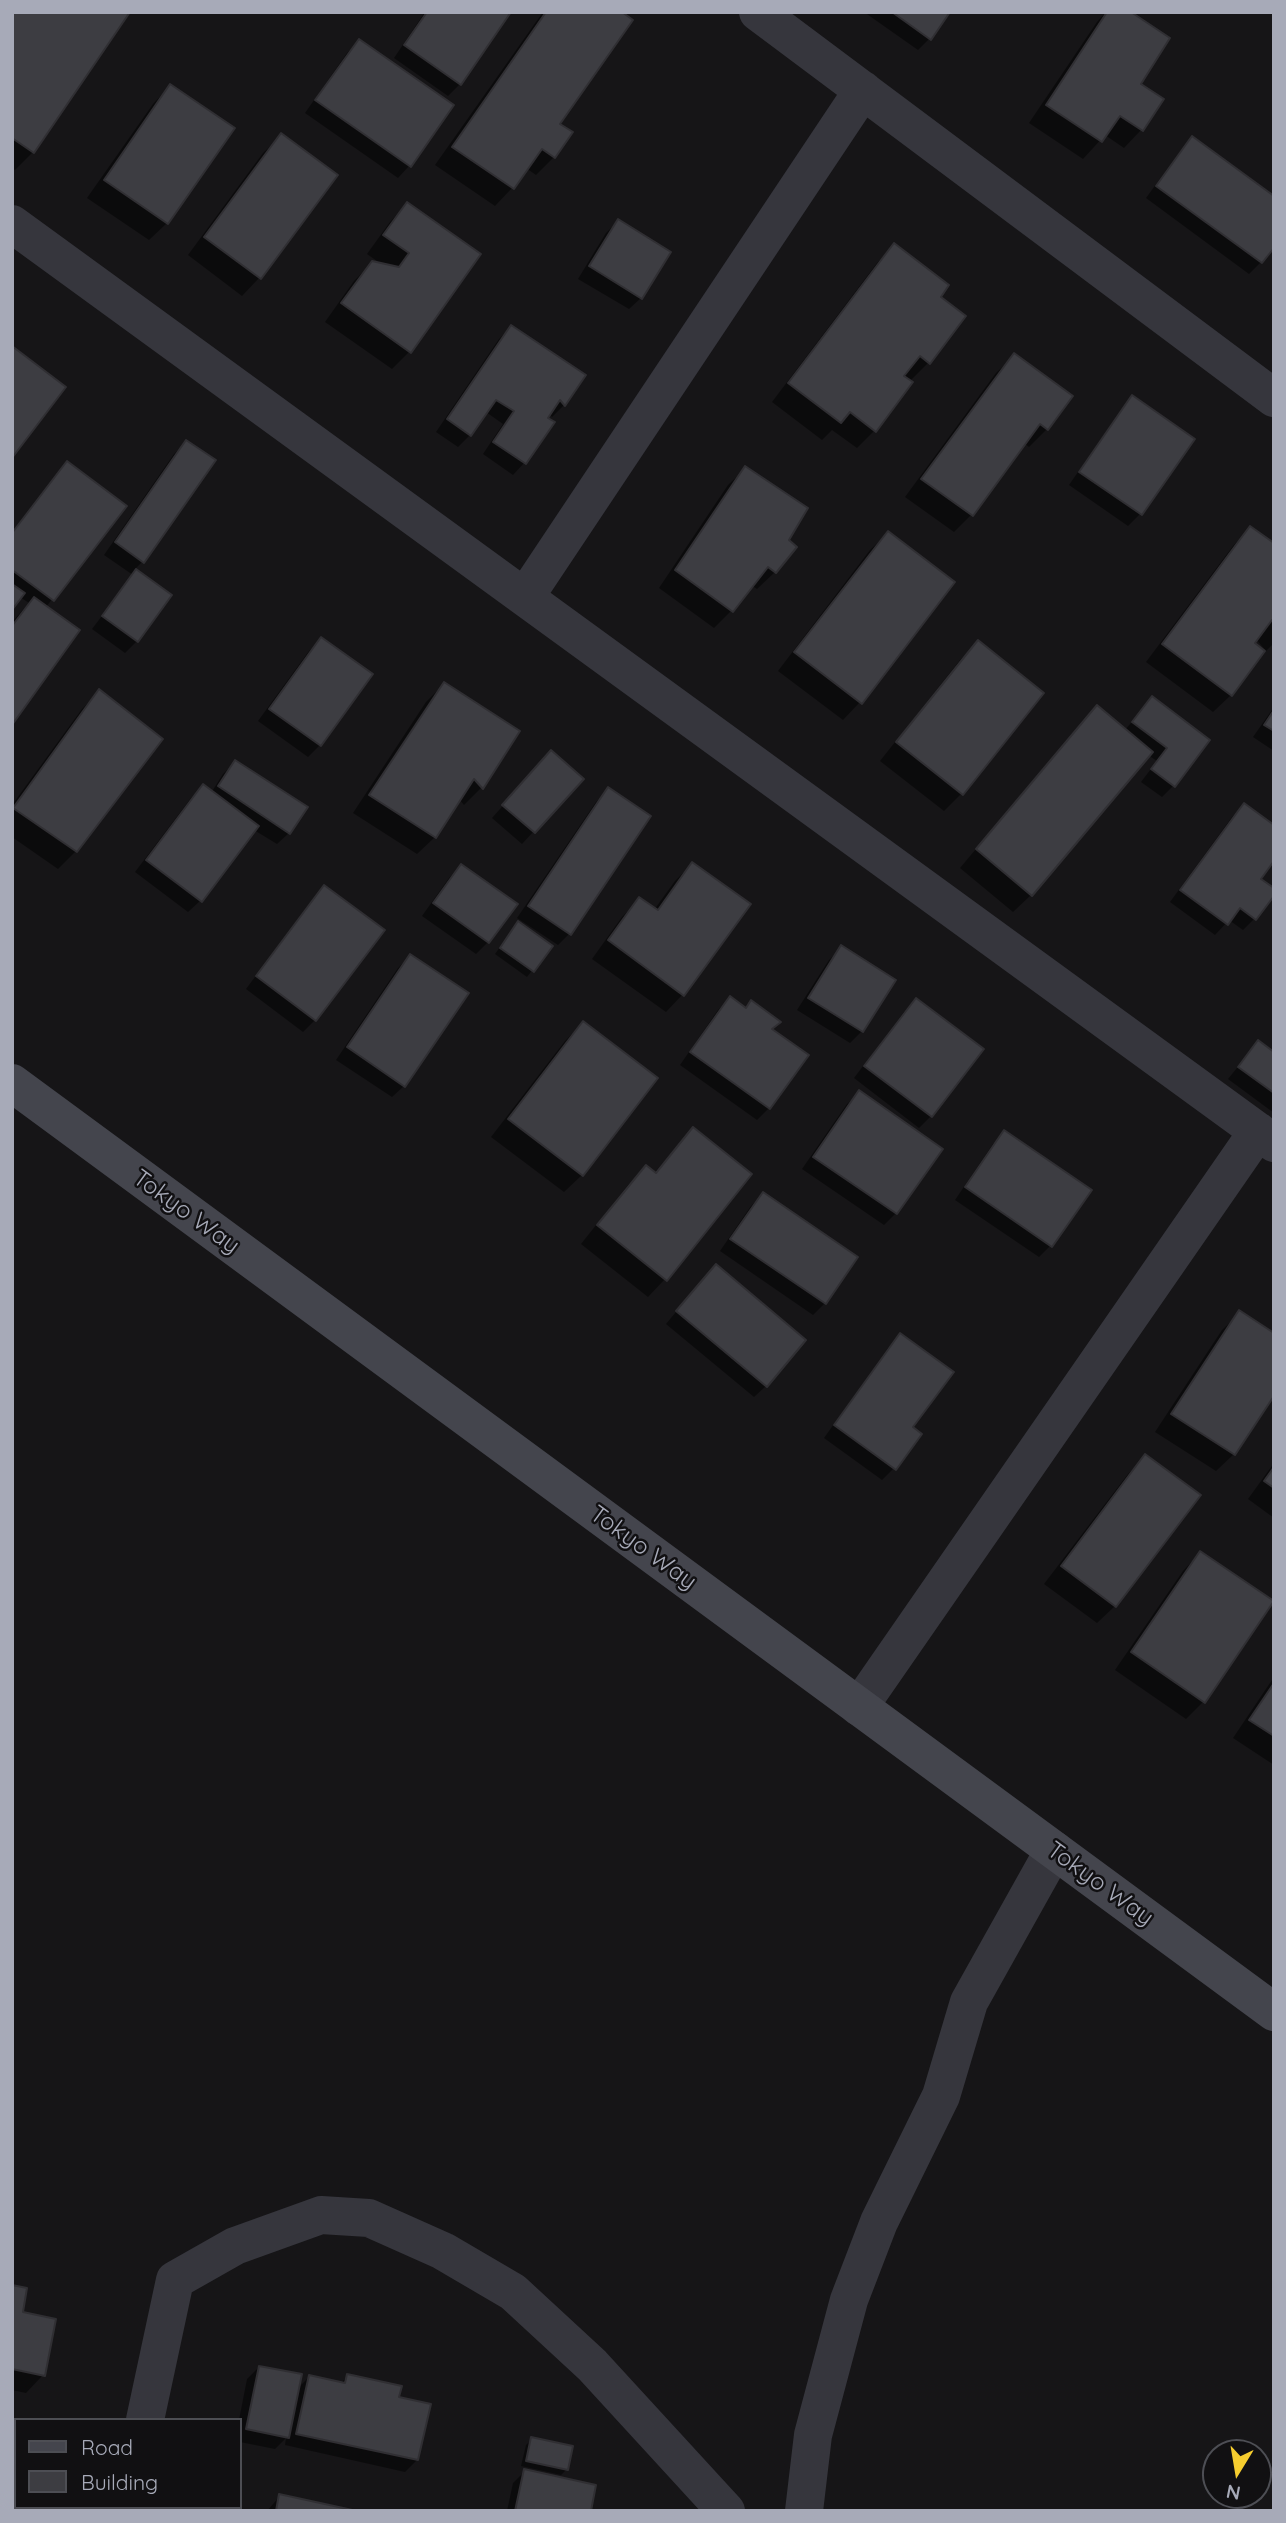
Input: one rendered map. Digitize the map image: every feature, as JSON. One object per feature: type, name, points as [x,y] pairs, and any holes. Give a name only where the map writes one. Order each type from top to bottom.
[{"type":"main road","name":"Tokyo Way","points":[[12,1083],[1274,2012]]},
{"type":"street","points":[[758,12],[1274,398]]},
{"type":"street","points":[[525,597],[863,90]]},
{"type":"street","points":[[12,223],[1266,1137],[859,1707]]},
{"type":"street","points":[[804,2511],[813,2435],[849,2300],[879,2222],[941,2096],[968,2002],[1054,1850]]},
{"type":"street","points":[[145,2418],[175,2280],[235,2246],[321,2215],[369,2218],[443,2251],[513,2292],[592,2365],[726,2511]]},
{"type":"building","points":[[12,12],[130,12],[34,153],[12,138]]},
{"type":"building","points":[[427,12],[511,12],[461,85],[404,45]]},
{"type":"building","points":[[546,12],[622,12],[633,20],[560,124],[573,132],[555,158],[542,149],[514,189],[452,147]]},
{"type":"building","points":[[892,12],[950,12],[931,40]]},
{"type":"building","points":[[1107,12],[1131,12],[1170,38],[1141,84],[1164,99],[1143,131],[1120,116],[1102,142],[1046,105]]},
{"type":"building","points":[[359,39],[454,105],[411,167],[315,100]]},
{"type":"building","points":[[170,84],[235,128],[168,224],[104,180]]},
{"type":"building","points":[[281,133],[338,175],[261,279],[204,237]]},
{"type":"building","points":[[1192,136],[1274,196],[1274,248],[1262,263],[1156,186]]},
{"type":"building","points":[[407,202],[481,254],[411,353],[341,303],[372,261],[399,267],[409,253],[383,235]]},
{"type":"building","points":[[618,219],[671,252],[642,299],[589,266]]},
{"type":"building","points":[[894,243],[949,285],[941,297],[966,316],[930,364],[920,356],[904,376],[913,382],[876,432],[850,412],[841,423],[788,383]]},
{"type":"building","points":[[511,325],[586,375],[565,406],[560,400],[548,418],[555,422],[526,464],[493,442],[514,411],[496,400],[471,436],[447,419]]},
{"type":"building","points":[[12,346],[66,387],[12,458]]},
{"type":"building","points":[[1014,353],[1073,396],[1048,430],[1040,424],[973,516],[921,479]]},
{"type":"building","points":[[1132,395],[1195,439],[1142,515],[1079,472]]},
{"type":"building","points":[[186,440],[216,460],[144,563],[115,542]]},
{"type":"building","points":[[67,461],[127,506],[54,601],[12,570],[12,533]]},
{"type":"building","points":[[745,466],[808,508],[789,540],[797,547],[776,573],[768,567],[733,612],[675,570]]},
{"type":"building","points":[[1250,526],[1274,543],[1274,622],[1272,620],[1255,643],[1265,651],[1232,696],[1162,644]]},
{"type":"building","points":[[888,531],[955,582],[862,704],[794,652]]},
{"type":"building","points":[[136,569],[172,595],[138,642],[102,616]]},
{"type":"building","points":[[12,584],[25,593],[12,610]]},
{"type":"building","points":[[34,597],[80,630],[12,725],[12,626]]},
{"type":"building","points":[[321,637],[373,674],[321,746],[269,709]]},
{"type":"building","points":[[978,640],[1044,693],[963,795],[896,742]]},
{"type":"building","points":[[444,682],[520,731],[483,789],[474,779],[436,838],[369,795]]},
{"type":"building","points":[[99,689],[163,739],[77,852],[13,808]]},
{"type":"building","points":[[1152,696],[1210,740],[1175,787],[1151,769],[1167,748],[1132,722]]},
{"type":"building","points":[[1097,705],[1153,752],[1032,896],[976,849]]},
{"type":"building","points":[[1274,710],[1274,731],[1264,725]]},
{"type":"building","points":[[551,750],[584,779],[535,833],[502,805]]},
{"type":"building","points":[[235,760],[308,807],[290,834],[218,786]]},
{"type":"building","points":[[203,784],[259,826],[202,902],[146,860]]},
{"type":"building","points":[[608,787],[651,816],[571,935],[528,906]]},
{"type":"building","points":[[1244,803],[1274,825],[1274,861],[1261,879],[1274,888],[1274,896],[1256,920],[1240,908],[1228,925],[1180,890]]},
{"type":"building","points":[[692,862],[751,904],[684,996],[608,940],[639,897],[658,910]]},
{"type":"building","points":[[461,864],[518,904],[489,943],[433,903]]},
{"type":"building","points":[[324,885],[385,930],[316,1021],[256,976]]},
{"type":"building","points":[[518,921],[553,946],[534,972],[500,948]]},
{"type":"building","points":[[841,945],[896,980],[863,1032],[808,998]]},
{"type":"building","points":[[410,954],[469,993],[405,1087],[347,1047]]},
{"type":"building","points":[[730,996],[746,1008],[751,1000],[781,1022],[772,1029],[809,1055],[770,1109],[690,1052]]},
{"type":"building","points":[[916,998],[984,1049],[932,1117],[864,1066]]},
{"type":"building","points":[[583,1021],[658,1078],[583,1176],[508,1119]]},
{"type":"building","points":[[1258,1040],[1274,1052],[1274,1093],[1238,1067]]},
{"type":"building","points":[[859,1090],[943,1149],[897,1214],[813,1157]]},
{"type":"building","points":[[693,1127],[752,1174],[667,1281],[597,1225],[646,1165],[656,1173]]},
{"type":"building","points":[[1004,1130],[1092,1190],[1052,1247],[965,1187]]},
{"type":"building","points":[[763,1192],[858,1257],[826,1304],[730,1239]]},
{"type":"building","points":[[716,1264],[806,1340],[767,1387],[676,1311]]},
{"type":"building","points":[[1239,1310],[1274,1333],[1274,1396],[1235,1455],[1171,1414]]},
{"type":"building","points":[[900,1333],[954,1372],[913,1427],[922,1434],[896,1470],[834,1425]]},
{"type":"building","points":[[1145,1454],[1201,1495],[1116,1607],[1061,1566]]},
{"type":"building","points":[[1274,1467],[1274,1488],[1264,1481]]},
{"type":"building","points":[[1200,1551],[1274,1601],[1205,1703],[1131,1652]]},
{"type":"building","points":[[1274,1683],[1274,1736],[1249,1720]]},
{"type":"building","points":[[12,2285],[27,2288],[23,2312],[56,2319],[45,2376],[12,2369]]},
{"type":"building","points":[[259,2366],[302,2374],[289,2438],[246,2429]]},
{"type":"building","points":[[347,2374],[402,2386],[399,2397],[431,2404],[418,2460],[296,2434],[309,2375],[345,2383]]},
{"type":"building","points":[[531,2437],[573,2446],[568,2470],[526,2461]]},
{"type":"building","points":[[524,2469],[596,2485],[591,2511],[515,2511]]},
{"type":"building","points":[[279,2494],[357,2511],[276,2511]]}]
